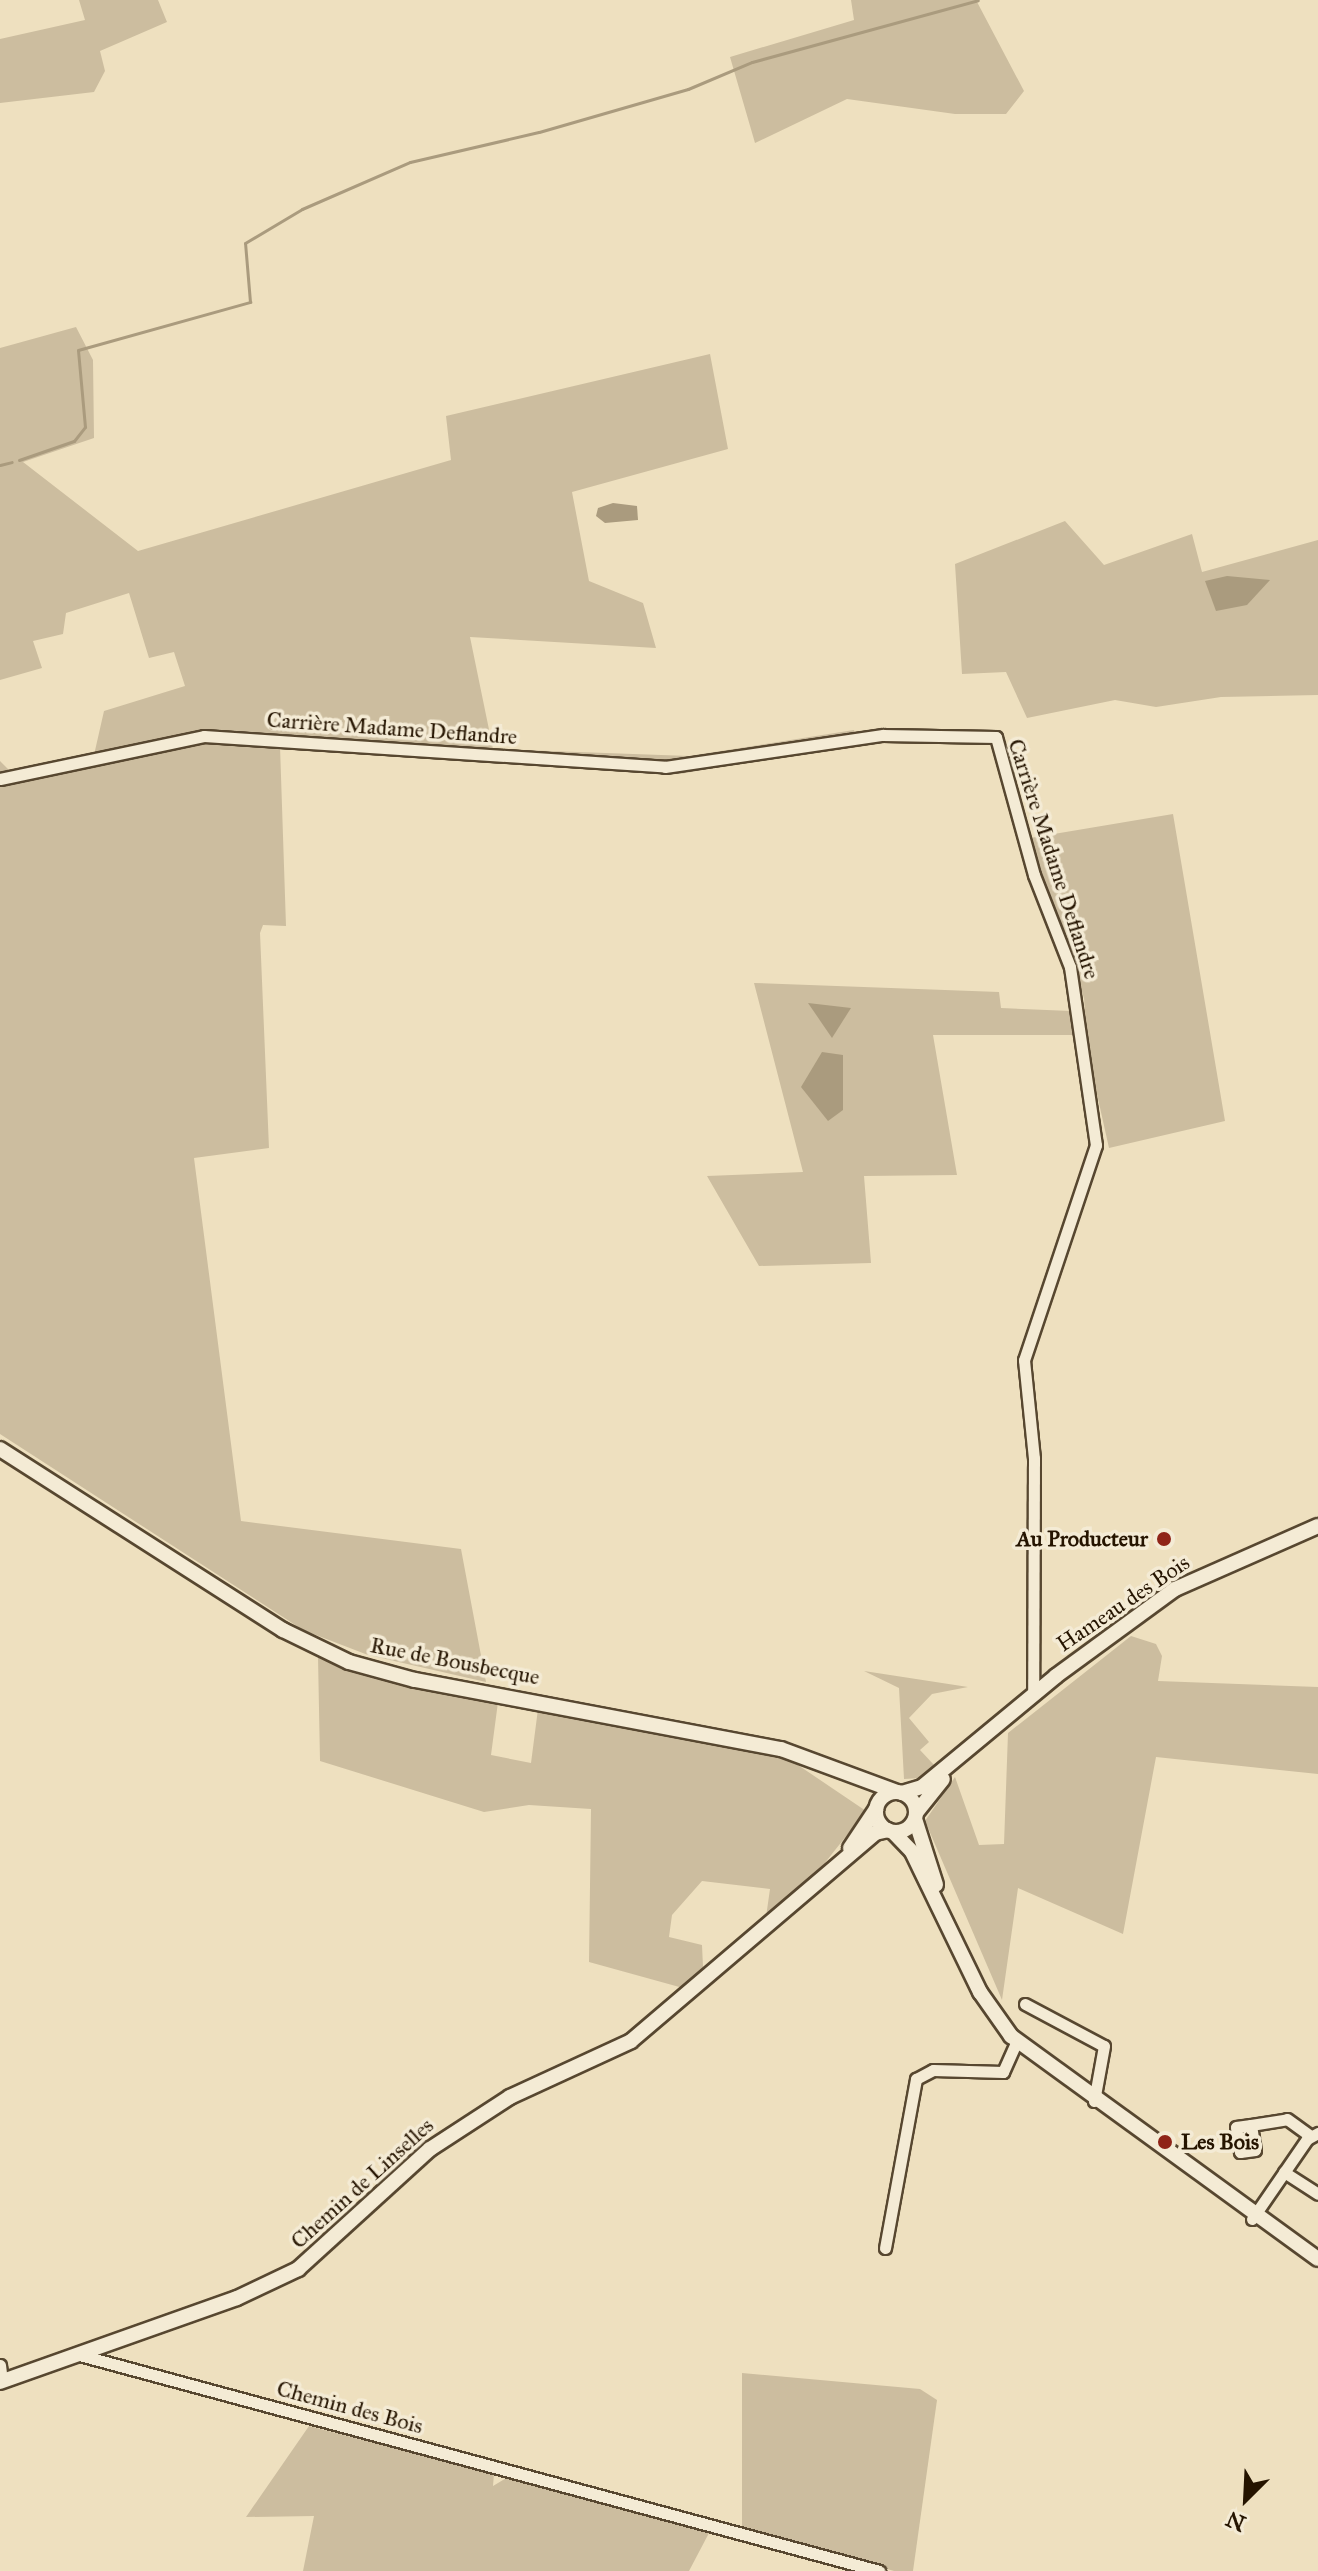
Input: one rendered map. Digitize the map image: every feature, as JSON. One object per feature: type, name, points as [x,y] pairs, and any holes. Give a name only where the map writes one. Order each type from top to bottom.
[{"type":"street","name":"Carrière Madame Deflandre","points":[[0,779],[204,736],[665,767],[883,735],[996,737],[1034,875],[1070,967],[1096,1145],[1024,1360],[1034,1458],[1033,1695]]},
{"type":"street","name":"Rue de Bousbecque","points":[[0,1449],[283,1630],[349,1662],[415,1680],[584,1709],[811,1759],[900,1793]]},
{"type":"street","name":"Hameau des Bois","points":[[877,1807],[900,1793],[918,1789],[973,1748],[1033,1695],[1187,1582],[1318,1526]]},
{"type":"street","name":"Hameau des Bois","points":[[891,1831],[916,1816],[973,1748]]},
{"type":"street","name":"Rue de Bousbecque","points":[[811,1759],[866,1791],[877,1807]]},
{"type":"street","points":[[900,1793],[916,1816],[953,1931]]},
{"type":"street","points":[[821,1881],[877,1807],[891,1831],[912,1852],[984,1999],[1017,2041],[1094,2101],[1318,2262]]},
{"type":"street","points":[[821,1881],[875,1833],[891,1831]]},
{"type":"street","name":"Chemin de Linselles","points":[[1,2381],[280,2280],[330,2245],[396,2177],[454,2131],[631,2041],[821,1881]]},
{"type":"street","points":[[1025,2004],[1104,2046],[1094,2101]]},
{"type":"street","points":[[885,2248],[916,2079],[933,2070],[1003,2072],[1017,2041]]},
{"type":"street","points":[[1251,2125],[1287,2119],[1314,2134],[1254,2215]]},
{"type":"street","points":[[1284,2172],[1318,2194]]},
{"type":"street","name":"Chemin des Bois","points":[[72,2353],[879,2571]]},
{"type":"street","points":[[0,2365],[1,2381]]},
{"type":"shaded area","points":[[79,0],[158,0],[167,22],[100,51],[105,71],[94,92],[0,103],[0,39],[85,20]]},
{"type":"shaded area","points":[[851,0],[976,0],[1024,91],[1006,114],[955,114],[847,99],[755,143],[730,57],[854,20]]},
{"type":"shaded area","points":[[76,327],[93,360],[94,438],[23,462],[138,551],[451,460],[446,416],[710,354],[728,449],[572,492],[589,581],[643,603],[656,648],[470,637],[493,749],[689,756],[854,730],[857,742],[680,774],[280,746],[286,926],[263,925],[260,933],[269,1148],[194,1158],[241,1521],[461,1549],[486,1682],[368,1655],[303,1630],[0,1434],[0,761],[11,772],[94,755],[104,711],[185,686],[174,652],[149,658],[129,593],[66,613],[63,634],[33,641],[42,668],[0,680],[0,348]]},
{"type":"shaded area","points":[[613,503],[637,506],[638,520],[605,523],[596,516],[598,508]]},
{"type":"shaded area","points":[[1065,521],[1104,565],[1192,534],[1202,572],[1318,540],[1318,695],[1221,697],[1156,707],[1115,700],[1027,718],[1006,672],[962,674],[955,564]]},
{"type":"shaded area","points":[[1227,576],[1270,580],[1247,605],[1216,611],[1205,581]]},
{"type":"shaded area","points":[[1173,814],[1225,1121],[1109,1148],[1088,1054],[1084,998],[1030,838]]},
{"type":"shaded area","points":[[754,983],[999,992],[1001,1008],[1071,1011],[1073,1035],[933,1035],[957,1175],[864,1176],[871,1263],[759,1266],[707,1176],[803,1172]]},
{"type":"shaded area","points":[[808,1003],[851,1008],[832,1038]]},
{"type":"shaded area","points":[[822,1052],[843,1055],[843,1110],[828,1121],[801,1087]]},
{"type":"shaded area","points":[[1131,1636],[1156,1644],[1162,1656],[1158,1681],[1318,1687],[1318,1774],[1156,1757],[1123,1934],[1018,1888],[1002,2000],[925,1821],[955,1777],[979,1845],[1004,1844],[1008,1733]]},
{"type":"shaded area","points":[[318,1657],[377,1678],[498,1702],[491,1755],[531,1763],[538,1709],[792,1761],[866,1811],[824,1864],[766,1917],[770,1889],[702,1881],[672,1915],[669,1937],[702,1945],[703,1967],[683,1988],[589,1962],[591,1809],[529,1805],[484,1812],[320,1761]]},
{"type":"shaded area","points":[[864,1671],[968,1687],[932,1694],[909,1718],[929,1742],[920,1750],[935,1766],[922,1778],[904,1779],[899,1688]]},
{"type":"shaded area","points":[[742,2373],[920,2389],[937,2400],[913,2571],[894,2571],[742,2527]]},
{"type":"shaded area","points":[[309,2426],[494,2474],[493,2486],[508,2477],[709,2533],[689,2571],[303,2571],[314,2516],[246,2517]]},
{"type":"waterway","points":[[19,460],[74,441],[85,427],[78,350],[250,302],[245,243],[302,209],[410,162],[539,132],[688,89],[752,62],[978,0]]},
{"type":"waterway","points":[[0,465],[12,462]]},
{"type":"place","name":"Au Producteur","points":[[1164,1539]]},
{"type":"place","name":"Les Bois","points":[[1165,2142]]}]
